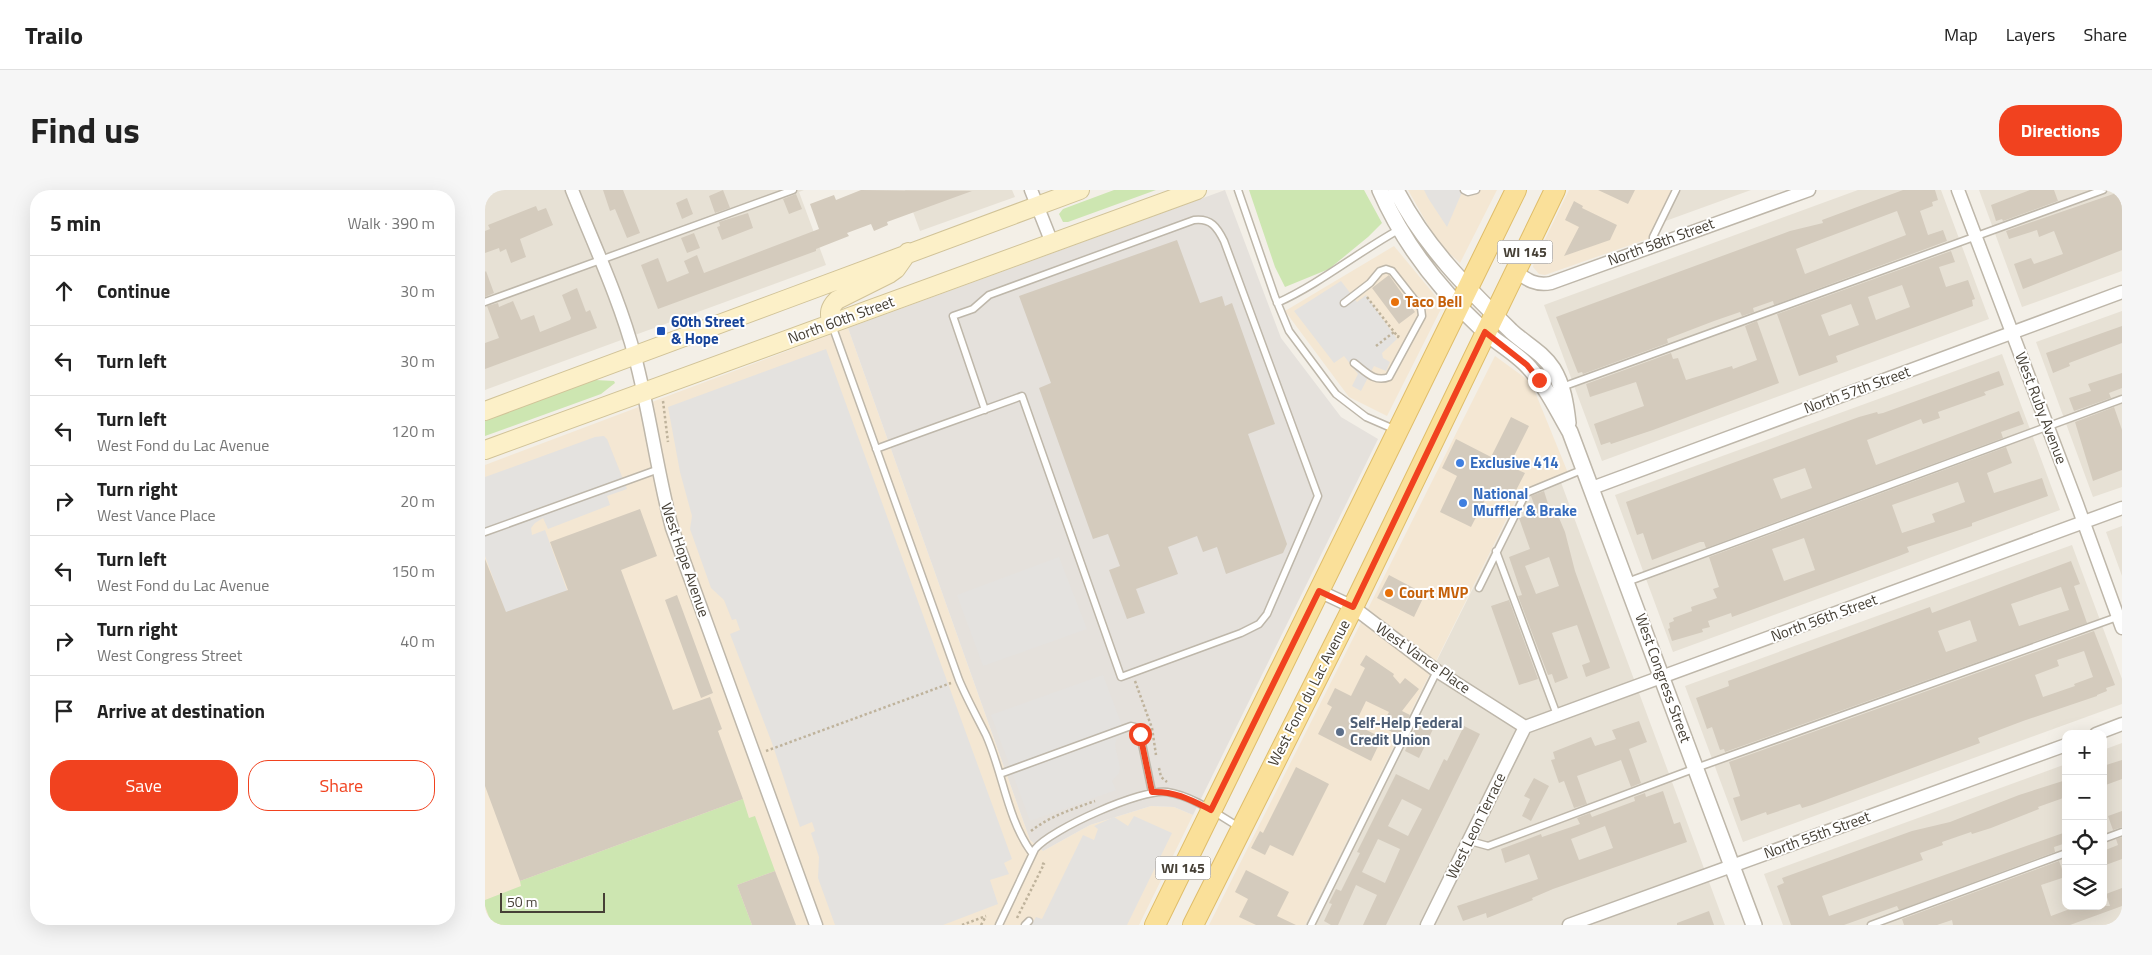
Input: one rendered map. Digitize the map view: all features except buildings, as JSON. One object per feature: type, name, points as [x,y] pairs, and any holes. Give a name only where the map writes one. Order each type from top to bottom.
[{"type":"main road","points":[[485,410],[908,252],[1034,198],[1080,190]]},
{"type":"main road","name":"North 60th Street","points":[[485,450],[1197,190]]},
{"type":"main road","name":"WI 145","points":[[1155,925],[1516,190]]},
{"type":"main road","name":"West Fond du Lac Avenue","points":[[1193,925],[1353,607],[1555,190]]},
{"type":"main road","points":[[831,324],[829,313],[831,306],[837,300],[897,269],[908,252]]},
{"type":"street","name":"West Hope Avenue","points":[[572,190],[625,323],[635,355],[672,528],[816,925]]},
{"type":"street","name":"West Congress Street","points":[[1380,190],[1401,229],[1429,272],[1459,307],[1485,332],[1527,365],[1554,390]]},
{"type":"street","name":"West Congress Street","points":[[1397,190],[1429,243],[1468,289],[1513,333],[1546,359],[1554,371],[1554,390],[1754,925]]},
{"type":"street","name":"North 58th Street","points":[[1515,271],[1530,281],[1541,285],[1809,190]]},
{"type":"street","name":"West Ruby Avenue","points":[[1958,190],[2121,620]]},
{"type":"street","points":[[1034,198],[1052,243]]},
{"type":"street","name":"North 57th Street","points":[[1592,488],[2122,292]]},
{"type":"street","name":"North 56th Street","points":[[1525,727],[2122,508]]},
{"type":"street","name":"West Vance Place","points":[[1319,591],[1353,607],[1437,671],[1525,727]]},
{"type":"street","points":[[2106,730],[2122,724]]},
{"type":"street","name":"West Leon Terrace","points":[[1427,925],[1525,727]]},
{"type":"street","name":"North 55th Street","points":[[1569,925],[2062,746]]},
{"type":"lane","points":[[485,302],[793,190]]},
{"type":"lane","points":[[1238,190],[1277,303],[1289,331],[1336,394],[1366,417],[1398,431]]},
{"type":"lane","points":[[1464,190],[1468,192],[1476,190]]},
{"type":"lane","points":[[1653,245],[1653,237],[1676,190]]},
{"type":"lane","points":[[1554,390],[2103,190]]},
{"type":"lane","points":[[876,449],[985,410],[1022,396],[1121,677],[1241,633],[1259,624],[1267,614],[1318,496],[1218,229],[1211,222],[1202,219],[1194,220],[989,295],[973,309],[953,316],[985,410]]},
{"type":"lane","points":[[1277,303],[1303,292],[1380,240],[1414,220]]},
{"type":"lane","points":[[1344,303],[1361,290],[1380,271],[1386,269],[1393,271],[1421,308],[1422,316],[1389,377],[1382,380],[1376,379],[1354,363]]},
{"type":"lane","points":[[831,324],[959,680],[986,736],[1018,826],[1032,852]]},
{"type":"lane","points":[[1627,582],[2122,399]]},
{"type":"lane","points":[[485,532],[659,469]]},
{"type":"lane","points":[[1479,588],[1525,493],[1585,469]]},
{"type":"lane","points":[[1496,551],[1557,715]]},
{"type":"lane","points":[[1470,841],[1488,846],[1696,768],[2121,620]]},
{"type":"lane","points":[[1311,925],[1437,671]]},
{"type":"lane","points":[[1000,774],[1131,726],[1135,727],[1140,734],[1152,792]]},
{"type":"lane","points":[[999,925],[1032,852],[1054,832],[1081,819],[1152,792],[1166,792],[1184,796],[1241,828]]},
{"type":"lane","points":[[2107,838],[2122,832]]},
{"type":"lane","points":[[1871,925],[2062,854]]},
{"type":"path","points":[[1361,290],[1398,337],[1403,333],[1411,336]]},
{"type":"path","points":[[1376,346],[1394,332]]},
{"type":"path","points":[[1132,673],[1152,728],[1157,759]]},
{"type":"path","points":[[764,751],[959,680]]},
{"type":"path","points":[[1158,766],[1161,777],[1169,785]]},
{"type":"path","points":[[1031,831],[1039,824],[1062,813],[1097,800]]},
{"type":"path","points":[[1014,925],[1044,864],[1039,861]]},
{"type":"path","points":[[962,925],[986,916],[981,925]]},
{"type":"shaded area","points":[[485,190],[804,190],[799,192],[826,265],[485,390]]},
{"type":"shaded area","points":[[905,190],[1012,190],[1015,197],[920,231]]},
{"type":"shaded area","points":[[1225,190],[1281,338],[1341,417],[1378,439],[1193,815],[1174,807],[1151,806],[1090,825],[1043,851],[1030,840],[848,328]]},
{"type":"shaded area","points":[[1408,190],[1497,190],[1460,263],[1438,243]]},
{"type":"shaded area","points":[[1424,190],[1463,190],[1447,227],[1428,198]]},
{"type":"shaded area","points":[[1569,190],[1676,190],[1653,237],[1545,275],[1539,274],[1533,267],[1534,262]]},
{"type":"shaded area","points":[[1676,190],[1751,190],[1660,223]]},
{"type":"shaded area","points":[[1858,190],[1941,190],[1989,319],[1602,461],[1544,305]]},
{"type":"shaded area","points":[[1979,190],[2122,190],[2122,271],[2022,307]]},
{"type":"shaded area","points":[[1394,246],[1443,305],[1387,416],[1349,397],[1285,311]]},
{"type":"shaded area","points":[[1341,281],[1357,302],[1366,295],[1397,339],[1382,353],[1383,358],[1390,362],[1386,371],[1374,366],[1361,391],[1352,386],[1358,374],[1344,356],[1334,363],[1294,311]]},
{"type":"shaded area","points":[[2122,311],[2122,487],[2093,497],[2036,342]]},
{"type":"shaded area","points":[[848,328],[1030,840],[1043,851],[1090,825],[1151,806],[1174,807],[1193,815],[1139,925],[485,925],[485,465]]},
{"type":"shaded area","points":[[826,349],[1012,859],[1004,863],[1009,874],[990,880],[998,904],[943,925],[835,925],[818,878],[819,857],[811,833],[815,831],[812,822],[800,827],[772,743],[730,634],[740,630],[736,619],[732,620],[724,600],[711,588],[690,529],[692,516],[680,472],[668,407]]},
{"type":"shaded area","points":[[2002,354],[2060,510],[1673,652],[1615,495]]},
{"type":"shaded area","points":[[1495,356],[1531,382],[1568,473],[1520,492],[1305,925],[1209,925]]},
{"type":"shaded area","points":[[604,436],[607,439],[627,489],[607,496],[610,505],[548,529],[543,518],[535,523],[531,528],[532,535],[545,530],[568,593],[507,616],[485,556],[485,477],[595,437]]},
{"type":"shaded area","points":[[1559,477],[1725,925],[1305,925],[1521,492]]},
{"type":"shaded area","points":[[2122,526],[2122,576],[2106,532]]},
{"type":"shaded area","points":[[2072,545],[2122,679],[2122,704],[1743,842],[1685,686]]},
{"type":"shaded area","points":[[1059,557],[1087,629],[983,666],[957,595]]},
{"type":"shaded area","points":[[1103,675],[1125,734],[1116,740],[1115,746],[1120,767],[1119,773],[1112,781],[1116,790],[1030,821],[991,715]]},
{"type":"shaded area","points":[[2122,743],[2122,925],[1783,925],[1764,874],[2062,765],[2062,910],[2107,910],[2107,749]]},
{"type":"shaded area","points":[[1134,816],[1172,833],[1127,925],[1031,925],[1036,917],[1042,919],[1083,835],[1094,840],[1098,829],[1094,826],[1114,817],[1128,826]]},
{"type":"green space","points":[[1114,190],[1156,190],[1068,222],[1063,222],[1059,214],[1063,209]]},
{"type":"green space","points":[[1249,190],[1364,190],[1382,223],[1329,269],[1285,287],[1275,267]]},
{"type":"green space","points":[[595,380],[614,381],[615,383],[601,394],[485,436],[485,420]]},
{"type":"green space","points":[[743,799],[749,818],[755,816],[775,871],[737,885],[752,925],[492,925],[485,906],[485,900],[521,886],[520,881]]},
{"type":"place","name":"Taco Bell","points":[[1395,302]]},
{"type":"place","name":"60th Street & Hope","points":[[661,331]]},
{"type":"place","name":"Exclusive 414","points":[[1460,463]]},
{"type":"place","name":"National Muffler & Brake","points":[[1463,503]]},
{"type":"place","name":"Court MVP","points":[[1389,593]]},
{"type":"place","name":"Self-Help Federal Credit Union","points":[[1340,732]]},
{"type":"route","points":[[1140,734],[1152,792],[1166,792],[1184,796],[1211,810],[1319,591],[1353,607],[1485,332],[1527,365],[1539,380]]}]
